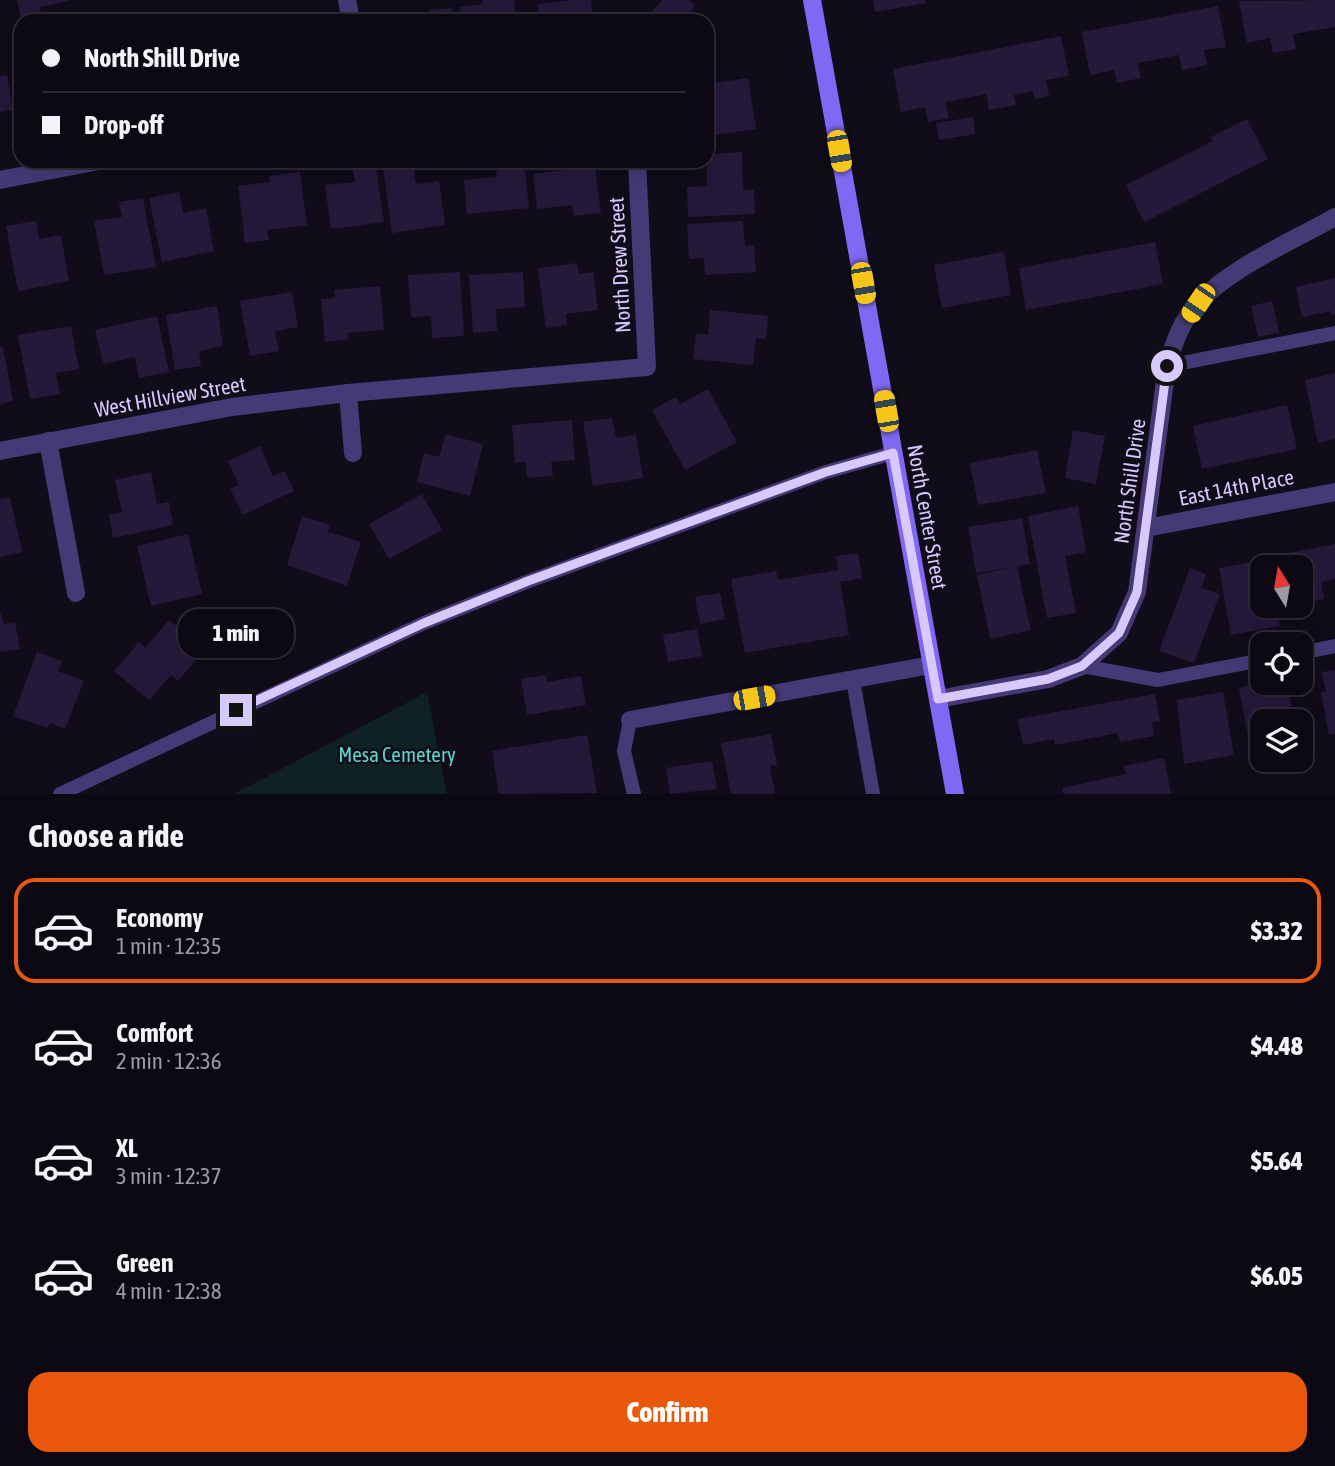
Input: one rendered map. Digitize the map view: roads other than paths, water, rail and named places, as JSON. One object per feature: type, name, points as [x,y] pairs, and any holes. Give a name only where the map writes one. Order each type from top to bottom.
[{"type":"street","name":"North Center Street","points":[[812,0],[955,794]]},
{"type":"street","points":[[0,180],[63,168]]},
{"type":"street","name":"North Drew Street","points":[[637,168],[646,367]]},
{"type":"street","name":"North Shill Drive","points":[[938,699],[1048,679],[1082,666],[1119,633],[1137,592],[1167,366],[1177,333],[1198,303],[1231,277],[1335,217]]},
{"type":"street","name":"West Hillview Street","points":[[0,451],[232,407],[348,393],[646,367]]},
{"type":"street","points":[[348,393],[353,453]]},
{"type":"street","points":[[48,441],[76,593]]},
{"type":"street","name":"East 14th Place","points":[[1146,528],[1335,492]]},
{"type":"street","points":[[630,720],[931,665]]},
{"type":"lane","points":[[1167,366],[1335,333]]},
{"type":"lane","points":[[60,794],[424,623],[528,581],[826,472],[893,453]]},
{"type":"lane","points":[[1313,650],[1335,646]]},
{"type":"lane","points":[[1082,666],[1158,680],[1250,662]]},
{"type":"lane","points":[[853,680],[873,794]]},
{"type":"lane","points":[[630,720],[624,751],[634,794]]},
{"type":"park label","name":"Mesa Cemetery","points":[[397,754]]}]
